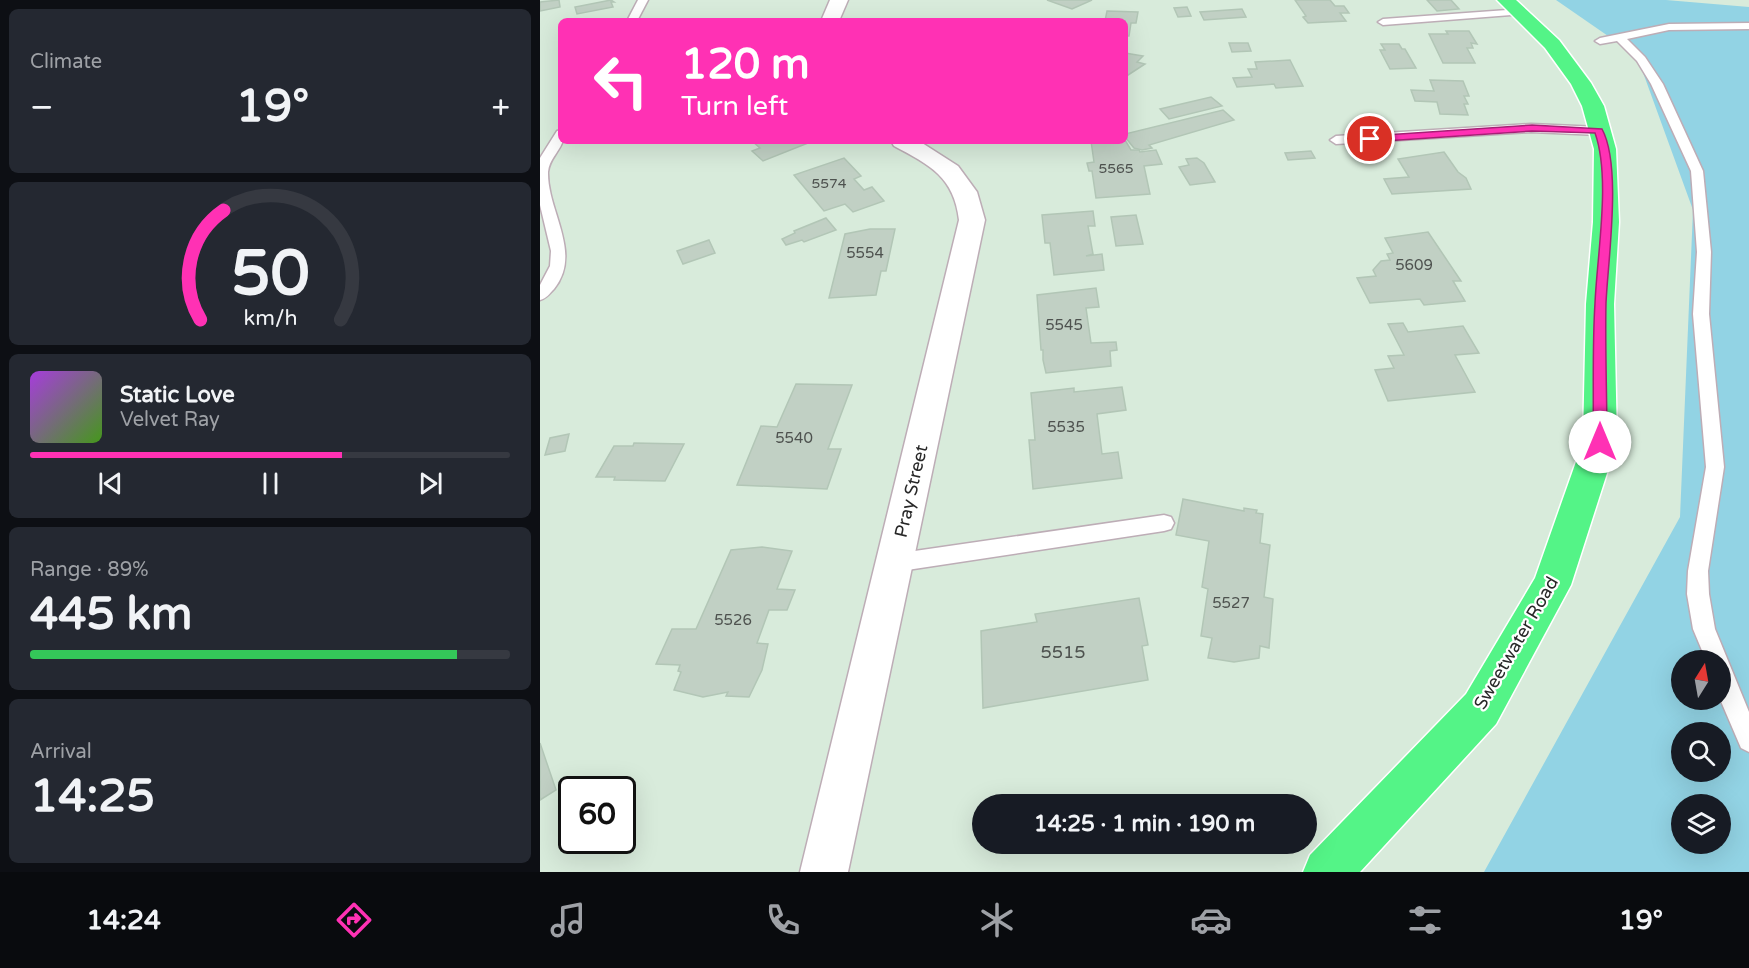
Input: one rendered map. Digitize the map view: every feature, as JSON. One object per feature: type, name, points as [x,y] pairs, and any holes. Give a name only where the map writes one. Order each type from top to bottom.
[{"type":"main road","name":"Sweetwater Road","points":[[1327,872],[1480,709],[1552,585],[1600,442],[1600,304],[1606,222],[1605,149],[1593,106],[1581,83],[1552,44],[1514,6]]},
{"type":"street","points":[[831,18],[839,0]]},
{"type":"street","name":"Pray Street","points":[[824,872],[972,220],[969,198],[963,184],[940,162],[907,144]]},
{"type":"lane","points":[[634,18],[643,0]]},
{"type":"lane","points":[[1383,22],[1514,6]]},
{"type":"lane","points":[[1600,41],[1669,27],[1749,26]]},
{"type":"lane","points":[[1619,37],[1641,59],[1657,84],[1697,171],[1704,252],[1701,314],[1715,467],[1698,571],[1698,594],[1704,629],[1713,650]]},
{"type":"lane","points":[[1336,140],[1532,128],[1599,131]]},
{"type":"lane","points":[[540,296],[552,284],[559,267],[558,250],[545,197],[542,170],[558,140]]},
{"type":"lane","points":[[894,563],[1164,523]]},
{"type":"lane","points":[[1731,697],[1749,740]]},
{"type":"shaded area","points":[[1556,0],[1666,0],[1749,7],[1749,872],[1484,872],[1680,517],[1693,210],[1637,56]]},
{"type":"building","points":[[559,0],[560,7],[540,11],[540,2]]},
{"type":"building","points":[[611,0],[614,2],[611,2],[613,7],[577,14],[575,7]]},
{"type":"building","points":[[1047,0],[1092,0],[1072,9]]},
{"type":"building","points":[[1295,0],[1330,0],[1335,6],[1344,6],[1349,13],[1340,13],[1346,21],[1308,23]]},
{"type":"building","points":[[1427,0],[1451,0],[1459,9],[1437,11]]},
{"type":"building","points":[[1187,7],[1191,16],[1178,17],[1174,8]]},
{"type":"building","points":[[1242,9],[1246,17],[1204,20],[1200,12]]},
{"type":"building","points":[[1107,11],[1138,12],[1136,23],[1131,23],[1129,36],[1128,18],[1106,18]]},
{"type":"building","points":[[1446,31],[1469,31],[1477,44],[1471,43],[1473,48],[1467,48],[1475,63],[1443,63],[1429,34],[1448,34]]},
{"type":"building","points":[[1229,43],[1248,43],[1251,51],[1232,52]]},
{"type":"building","points":[[1381,44],[1399,44],[1402,49],[1405,49],[1416,68],[1390,69],[1380,50],[1385,50]]},
{"type":"building","points":[[1128,54],[1143,56],[1137,62],[1145,64],[1128,75]]},
{"type":"building","points":[[1290,60],[1303,86],[1276,88],[1274,84],[1237,87],[1233,78],[1252,77],[1248,69],[1257,69],[1255,62]]},
{"type":"building","points":[[1430,80],[1463,81],[1469,96],[1464,96],[1468,104],[1464,104],[1468,115],[1440,114],[1437,102],[1415,101],[1411,90],[1434,91]]},
{"type":"building","points":[[1211,97],[1222,106],[1169,119],[1160,109]]},
{"type":"building","points":[[1223,110],[1234,120],[1149,145],[1152,148],[1142,150],[1134,148],[1128,141],[1128,133]]},
{"type":"building","points":[[755,144],[806,144],[763,161],[752,151],[760,148]]},
{"type":"building","points":[[1091,144],[1127,144],[1131,150],[1140,152],[1156,150],[1162,164],[1144,166],[1150,194],[1096,198],[1092,171],[1089,171],[1087,163],[1094,162]]},
{"type":"building","points":[[1311,151],[1315,158],[1288,160],[1285,153]]},
{"type":"building","points":[[1444,152],[1458,172],[1466,178],[1471,189],[1392,194],[1384,179],[1409,177],[1398,159]]},
{"type":"building","points":[[844,158],[861,176],[854,179],[864,190],[872,187],[884,201],[853,212],[845,204],[824,211],[794,175]]},
{"type":"building","points":[[1197,158],[1204,163],[1215,182],[1190,185],[1179,167],[1189,165],[1186,159]]},
{"type":"building","points":[[1093,211],[1095,226],[1088,226],[1093,254],[1086,256],[1102,254],[1104,270],[1054,275],[1050,243],[1045,243],[1042,215]]},
{"type":"building","points":[[1136,215],[1143,244],[1116,246],[1111,217]]},
{"type":"building","points":[[826,218],[836,230],[804,242],[802,240],[786,245],[782,239],[795,233],[794,231]]},
{"type":"building","points":[[870,229],[895,229],[886,271],[881,271],[876,295],[829,298],[845,234]]},
{"type":"building","points":[[1428,232],[1461,281],[1453,281],[1465,301],[1424,305],[1420,299],[1370,303],[1357,278],[1376,276],[1373,270],[1381,261],[1390,260],[1387,254],[1393,253],[1385,238]]},
{"type":"building","points":[[709,240],[715,253],[683,264],[677,251]]},
{"type":"building","points":[[1096,288],[1099,307],[1086,308],[1091,343],[1116,342],[1117,350],[1110,351],[1111,366],[1046,373],[1043,350],[1041,350],[1037,295]]},
{"type":"building","points":[[1403,323],[1408,332],[1463,326],[1479,353],[1455,355],[1475,392],[1388,401],[1375,370],[1394,368],[1388,356],[1404,355],[1388,324]]},
{"type":"building","points":[[796,384],[852,385],[828,449],[841,449],[827,489],[737,485],[761,426],[777,427]]},
{"type":"building","points":[[1122,387],[1126,410],[1097,414],[1102,454],[1118,452],[1122,478],[1033,489],[1029,440],[1035,440],[1031,393],[1074,388],[1074,392]]},
{"type":"building","points":[[569,434],[565,451],[545,455],[550,438]]},
{"type":"building","points":[[634,443],[684,444],[665,481],[614,480],[615,477],[596,477],[614,446],[633,446]]},
{"type":"building","points":[[1183,499],[1244,511],[1244,508],[1257,510],[1256,513],[1263,514],[1260,543],[1270,545],[1264,597],[1273,599],[1269,648],[1260,646],[1259,658],[1234,662],[1208,658],[1212,638],[1201,636],[1208,589],[1202,587],[1209,541],[1176,535]]},
{"type":"building","points":[[762,547],[792,551],[777,589],[795,590],[787,610],[769,610],[757,643],[768,644],[762,670],[749,697],[726,696],[728,692],[703,697],[674,690],[681,672],[678,671],[680,665],[656,664],[672,629],[696,629],[731,550]]},
{"type":"building","points":[[1139,598],[1148,645],[1142,646],[1148,680],[983,708],[981,631],[1037,622],[1035,614]]},
{"type":"building","points":[[540,743],[556,790],[540,800]]},
{"type":"route","points":[[1370,139],[1532,128],[1599,131],[1605,149],[1606,222],[1600,304],[1600,442]]}]
